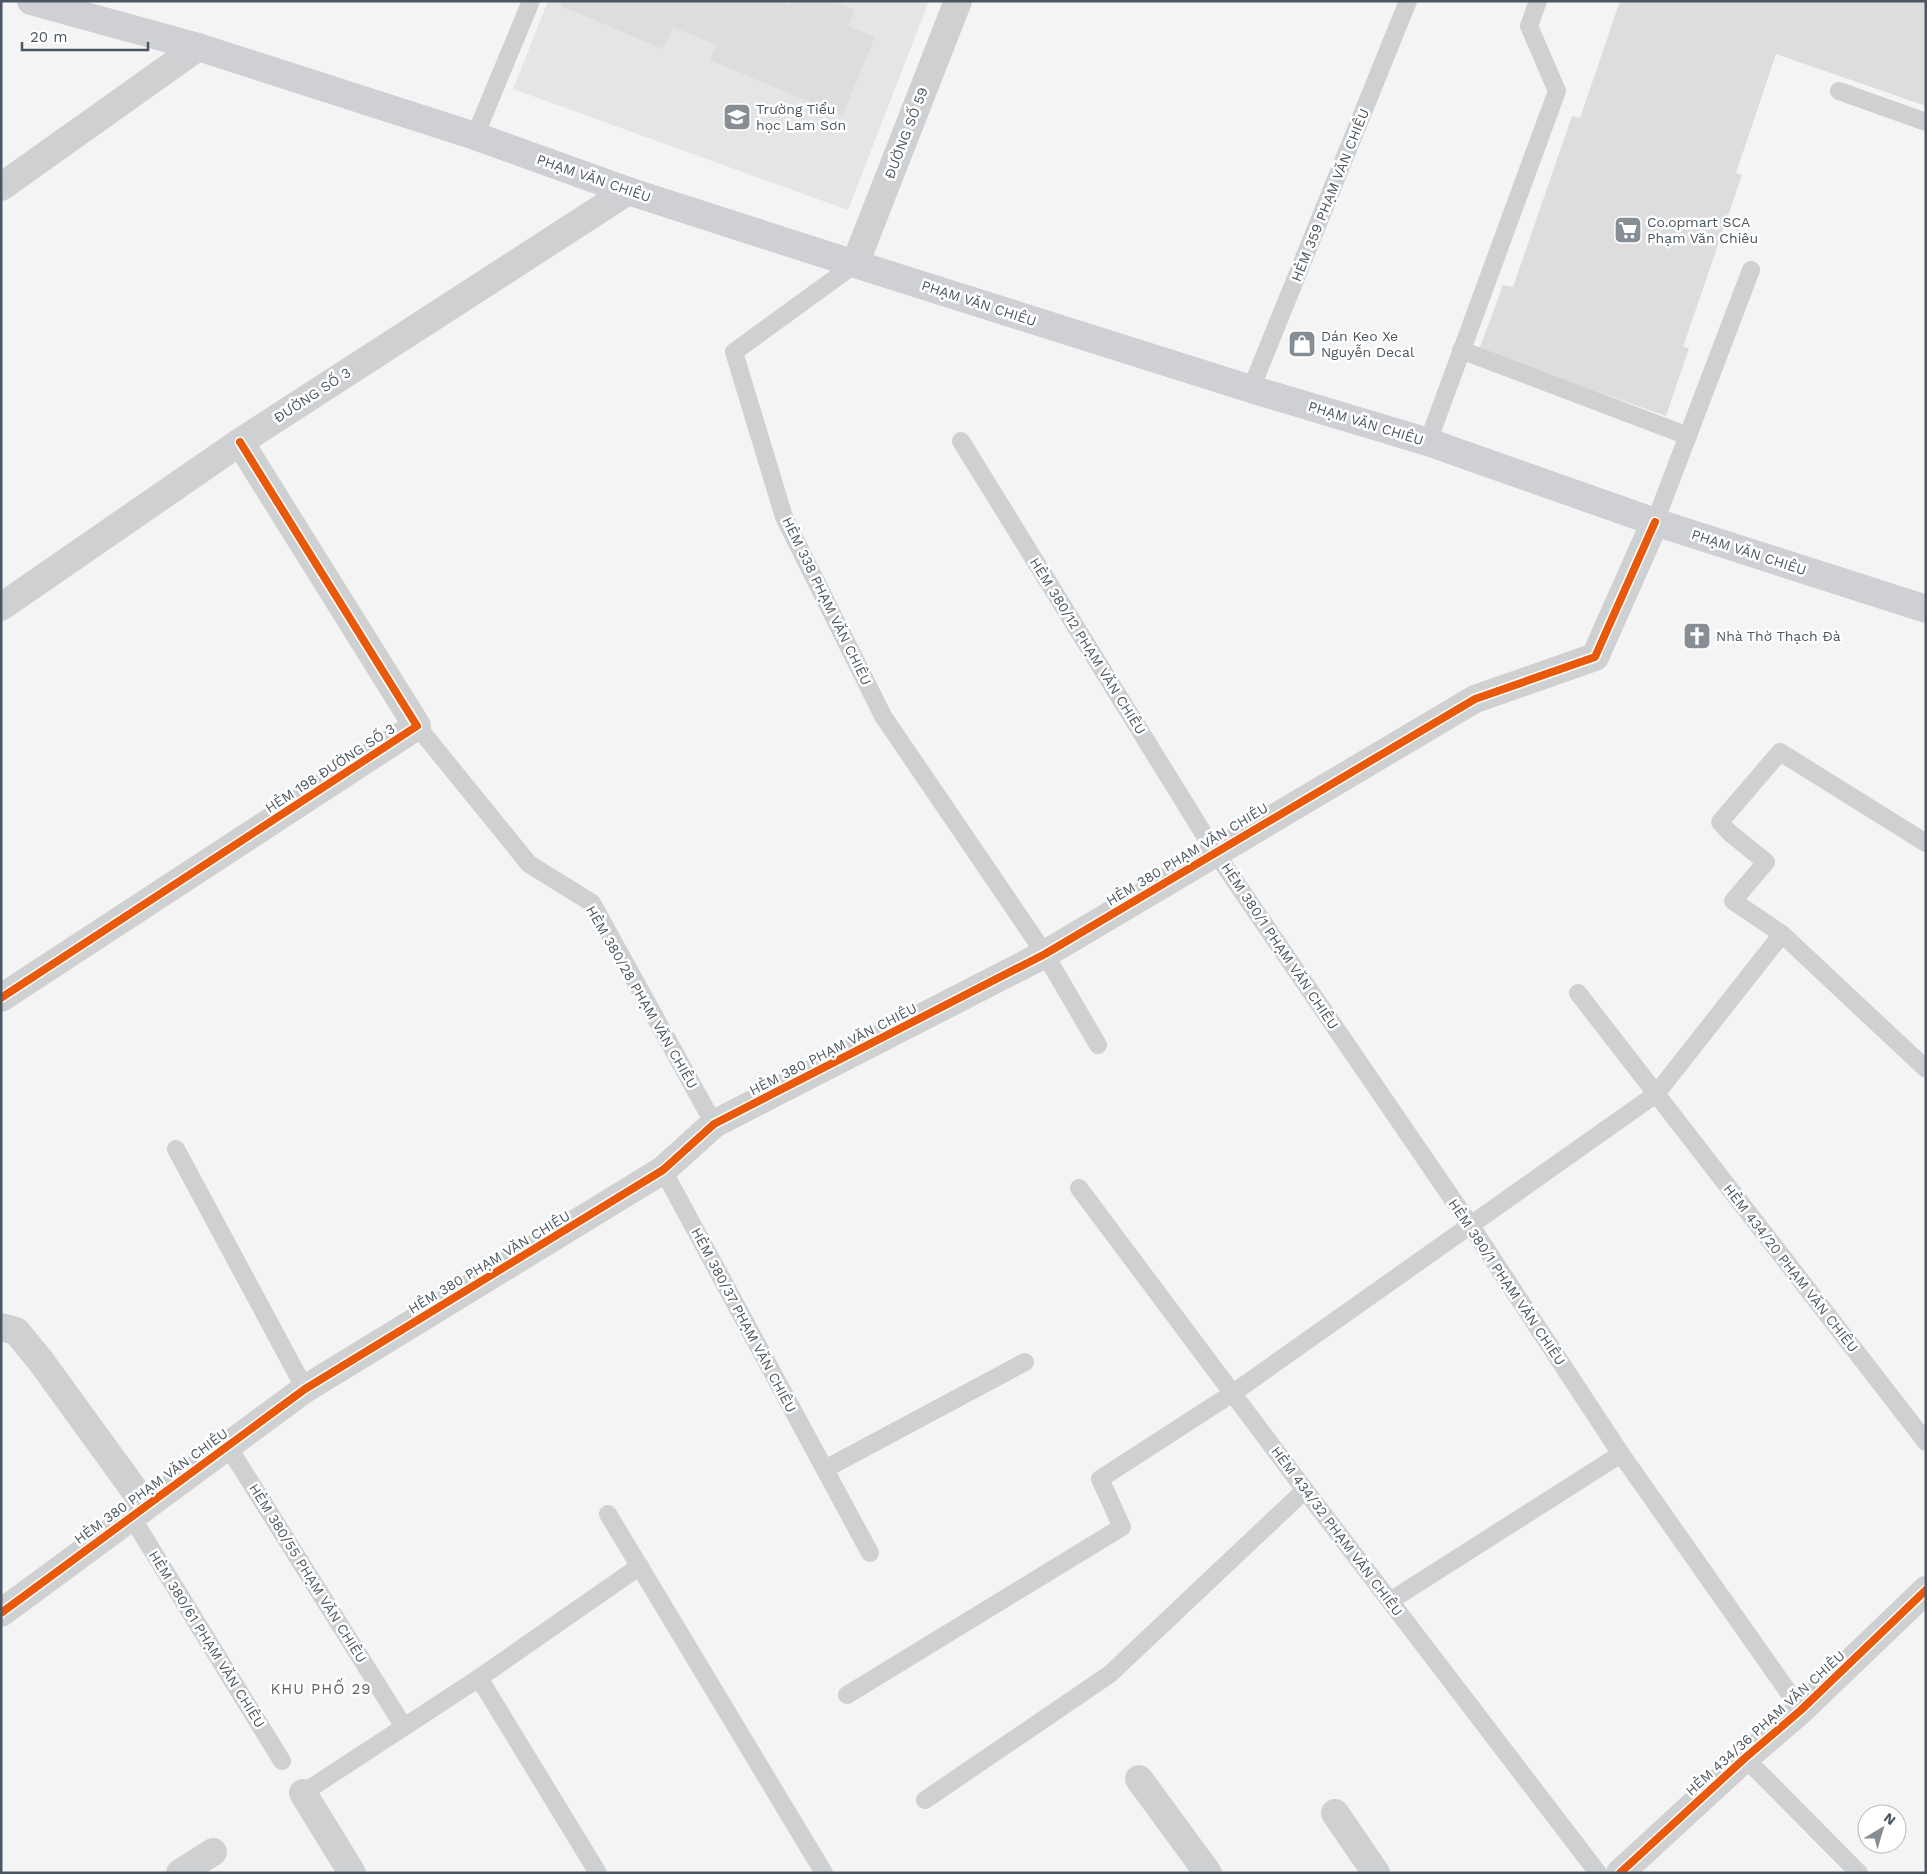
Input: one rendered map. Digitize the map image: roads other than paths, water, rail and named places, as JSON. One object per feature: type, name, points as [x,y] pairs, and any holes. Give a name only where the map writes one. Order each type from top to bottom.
[{"type":"main road","name":"PHẠM VĂN CHIÊU","points":[[31,1],[64,6],[198,47],[475,136],[628,190],[855,264],[1251,389],[1428,442],[1655,522],[1926,609]]},
{"type":"street","name":"ĐƯỜNG SỐ 59","points":[[855,264],[958,1]]},
{"type":"street","points":[[1,187],[198,47]]},
{"type":"street","name":"ĐƯỜNG SỐ 3","points":[[1,607],[240,442],[628,190]]},
{"type":"street","name":"HẺM 198 ĐƯỜNG SỐ 3","points":[[1,998],[417,726],[240,442]]},
{"type":"street","name":"HẺM 380 PHẠM VĂN CHIÊU","points":[[1,1613],[305,1389],[663,1170],[714,1124],[1045,954],[1475,699],[1595,657],[1655,522]]},
{"type":"street","points":[[1,1327],[16,1331],[40,1360],[138,1511]]},
{"type":"street","name":"HẺM 434/36 PHẠM VĂN CHIÊU","points":[[1620,1873],[1745,1758],[1801,1710],[1926,1590]]},
{"type":"street","points":[[1139,1779],[1208,1873]]},
{"type":"street","points":[[303,1793],[352,1873]]},
{"type":"street","points":[[1335,1813],[1376,1873]]},
{"type":"street","points":[[180,1873],[213,1852]]},
{"type":"lane","points":[[475,136],[531,1]]},
{"type":"lane","name":"HẺM 359 PHẠM VĂN CHIÊU","points":[[1251,389],[1408,1]]},
{"type":"lane","points":[[1428,442],[1557,91],[1529,26],[1538,1]]},
{"type":"lane","points":[[1839,91],[1926,122]]},
{"type":"lane","name":"HẺM 338 PHẠM VĂN CHIÊU","points":[[855,264],[734,352],[784,517],[883,716],[1045,954]]},
{"type":"lane","points":[[1655,522],[1751,270]]},
{"type":"lane","points":[[1461,350],[1688,436]]},
{"type":"lane","name":"HẺM 380/12 PHẠM VĂN CHIÊU","points":[[961,441],[1215,852]]},
{"type":"lane","name":"HẺM 380/28 PHẠM VĂN CHIÊU","points":[[417,726],[529,864],[592,903],[714,1124]]},
{"type":"lane","points":[[1926,843],[1780,752],[1720,822],[1730,833],[1766,862],[1734,901],[1782,934],[1926,1069]]},
{"type":"lane","name":"HẺM 380/1 PHẠM VĂN CHIÊU","points":[[1215,852],[1471,1226],[1620,1454],[1801,1710]]},
{"type":"lane","points":[[847,1695],[1122,1527],[1100,1479],[1233,1393],[1656,1094],[1782,934]]},
{"type":"lane","points":[[1045,954],[1098,1045]]},
{"type":"lane","name":"HẺM 434/20 PHẠM VĂN CHIÊU","points":[[1578,993],[1926,1442]]},
{"type":"lane","points":[[176,1149],[305,1389]]},
{"type":"lane","name":"HẺM 380/37 PHẠM VĂN CHIÊU","points":[[663,1170],[870,1553]]},
{"type":"lane","name":"HẺM 434/32 PHẠM VĂN CHIÊU","points":[[1079,1188],[1305,1490],[1598,1873]]},
{"type":"lane","points":[[825,1469],[1025,1362]]},
{"type":"lane","name":"HẺM 380/55 PHẠM VĂN CHIÊU","points":[[227,1446],[404,1727]]},
{"type":"lane","points":[[1390,1601],[1620,1454]]},
{"type":"lane","points":[[926,1800],[1110,1674],[1305,1490]]},
{"type":"lane","name":"HẺM 380/61 PHẠM VĂN CHIÊU","points":[[138,1511],[282,1761]]},
{"type":"lane","points":[[608,1514],[824,1873]]},
{"type":"lane","points":[[303,1793],[479,1678],[640,1566]]},
{"type":"lane","points":[[479,1678],[598,1873]]},
{"type":"lane","points":[[1745,1758],[1859,1873]]},
{"type":"place","name":"Trường Tiểu học Lam Sơn","points":[[737,117]]},
{"type":"place","name":"Co.opmart SCA Phạm Văn Chiêu","points":[[1628,230]]},
{"type":"place","name":"Dán Keo Xe Nguyễn Decal","points":[[1302,344]]},
{"type":"place","name":"Nhà Thờ Thạch Đà","points":[[1697,636]]},
{"type":"district","name":"KHU PHỐ 29","points":[[321,1689]]}]
